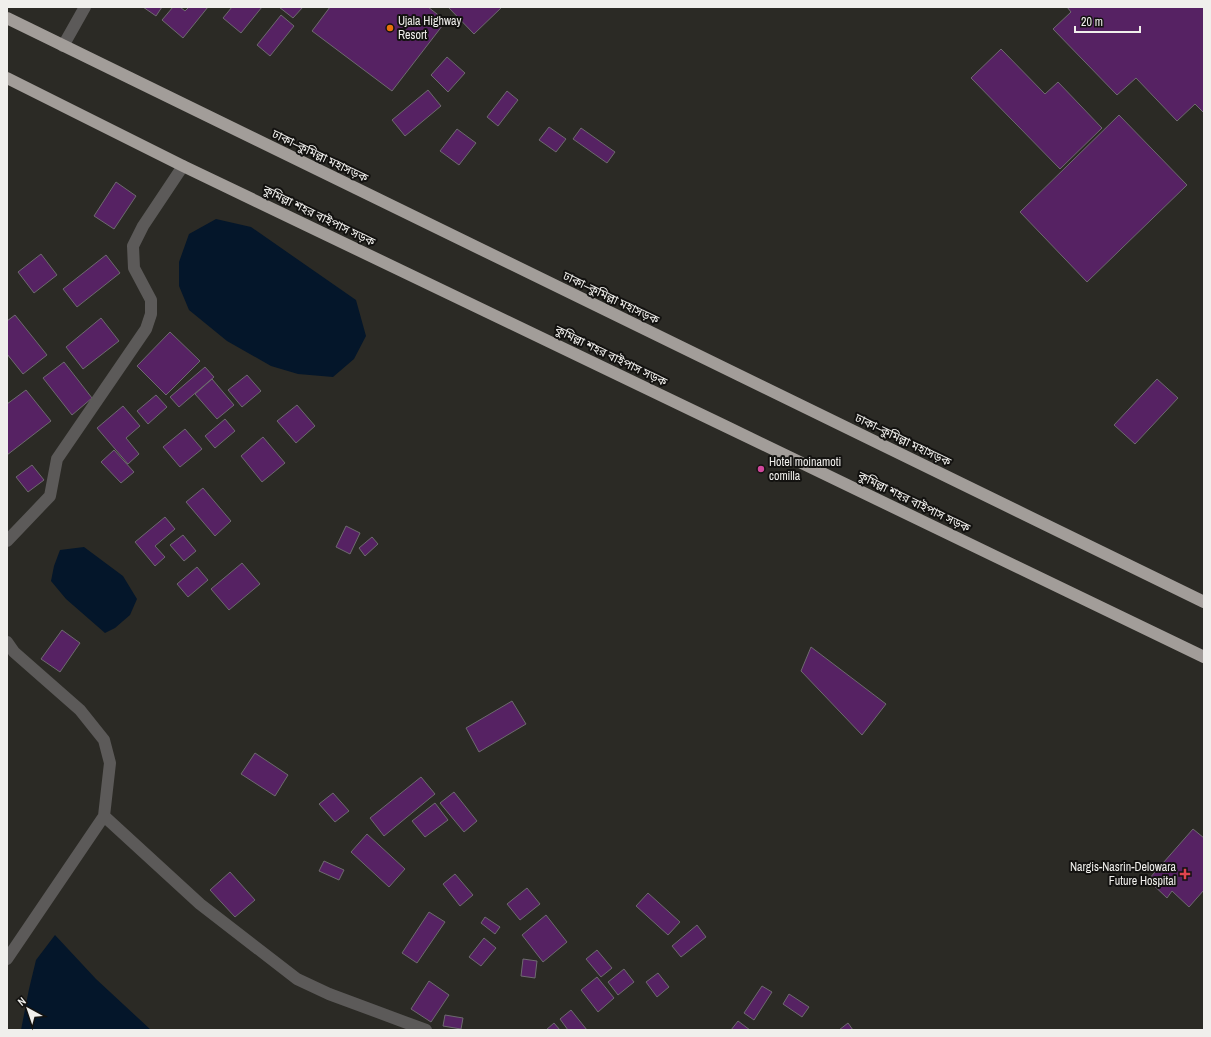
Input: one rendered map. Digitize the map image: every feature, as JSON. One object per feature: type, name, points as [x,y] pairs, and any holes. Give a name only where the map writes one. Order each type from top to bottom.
[{"type":"highway","name":"ঢাকা–কুমিল্লা মহাসড়ক","points":[[7,18],[1204,602]]},
{"type":"highway","name":"কুমিল্লা শহর বাইপাস সড়ক","points":[[7,78],[183,166],[727,426],[1204,657]]},
{"type":"street","points":[[63,46],[86,7]]},
{"type":"street","points":[[7,541],[50,496],[57,459],[146,329],[151,314],[151,300],[134,268],[133,246],[143,226],[183,166]]},
{"type":"street","points":[[7,642],[14,652],[80,710],[104,740],[110,763],[104,816],[7,959]]},
{"type":"street","points":[[104,816],[200,904],[298,979],[329,994],[426,1030]]},
{"type":"water","points":[[216,219],[251,227],[356,300],[366,336],[354,359],[333,377],[298,374],[271,366],[227,341],[189,310],[179,286],[179,262],[189,234]]},
{"type":"water","points":[[84,547],[123,576],[137,599],[130,615],[115,628],[105,633],[66,599],[51,581],[54,566],[60,550]]},
{"type":"water","points":[[55,935],[96,979],[151,1030],[21,1030],[36,960]]},
{"type":"building","points":[[143,7],[162,7],[156,16]]},
{"type":"building","points":[[173,7],[180,7],[185,11],[189,7],[208,7],[183,38],[162,20]]},
{"type":"building","points":[[232,7],[262,7],[241,33],[223,18]]},
{"type":"building","points":[[279,7],[303,7],[293,18]]},
{"type":"building","points":[[330,7],[428,7],[446,21],[392,91],[312,31]]},
{"type":"building","points":[[448,7],[502,7],[474,34]]},
{"type":"building","points":[[1067,7],[1204,7],[1204,113],[1195,104],[1177,121],[1136,78],[1117,95],[1053,29],[1071,12]]},
{"type":"building","points":[[281,15],[294,26],[270,56],[257,45]]},
{"type":"building","points":[[1001,49],[1045,94],[1058,82],[1102,128],[1060,169],[971,78]]},
{"type":"building","points":[[447,57],[465,73],[448,92],[431,75]]},
{"type":"building","points":[[428,90],[441,106],[405,136],[392,120]]},
{"type":"building","points":[[507,91],[518,100],[498,126],[487,117]]},
{"type":"building","points":[[1119,115],[1187,185],[1087,282],[1020,212]]},
{"type":"building","points":[[549,127],[566,139],[556,152],[539,140]]},
{"type":"building","points":[[581,128],[615,152],[607,163],[573,139]]},
{"type":"building","points":[[457,129],[476,143],[459,165],[440,151]]},
{"type":"building","points":[[116,182],[136,196],[114,229],[94,216]]},
{"type":"building","points":[[41,254],[57,275],[34,293],[18,272]]},
{"type":"building","points":[[106,255],[120,273],[77,307],[63,289]]},
{"type":"building","points":[[15,315],[47,355],[23,374],[7,354],[7,321]]},
{"type":"building","points":[[101,318],[119,341],[83,369],[66,347]]},
{"type":"building","points":[[170,332],[200,361],[166,395],[137,366]]},
{"type":"building","points":[[64,362],[92,398],[72,415],[43,378]]},
{"type":"building","points":[[205,367],[214,377],[179,407],[170,397]]},
{"type":"building","points":[[247,375],[261,391],[242,407],[228,390]]},
{"type":"building","points":[[212,379],[234,405],[217,419],[195,394]]},
{"type":"building","points":[[1157,379],[1178,398],[1135,444],[1114,425]]},
{"type":"building","points":[[26,390],[51,421],[7,455],[7,404]]},
{"type":"building","points":[[156,395],[167,407],[148,424],[137,411]]},
{"type":"building","points":[[297,405],[315,426],[296,443],[277,421]]},
{"type":"building","points":[[123,406],[140,426],[126,438],[139,454],[128,464],[97,428]]},
{"type":"building","points":[[225,419],[235,431],[215,448],[205,436]]},
{"type":"building","points":[[185,429],[202,449],[180,467],[163,447]]},
{"type":"building","points":[[263,437],[285,463],[262,482],[241,456]]},
{"type":"building","points":[[114,450],[134,472],[121,483],[101,462]]},
{"type":"building","points":[[32,465],[44,480],[28,492],[16,477]]},
{"type":"building","points":[[203,488],[231,521],[215,536],[186,502]]},
{"type":"building","points":[[165,517],[175,529],[155,546],[165,557],[155,566],[135,542]]},
{"type":"building","points":[[346,526],[360,533],[350,554],[336,547]]},
{"type":"building","points":[[183,535],[196,551],[184,561],[170,545]]},
{"type":"building","points":[[372,537],[378,544],[365,556],[359,548]]},
{"type":"building","points":[[242,563],[260,584],[229,610],[211,589]]},
{"type":"building","points":[[197,567],[208,580],[188,597],[177,584]]},
{"type":"building","points":[[62,630],[80,643],[60,672],[41,659]]},
{"type":"building","points":[[811,647],[886,704],[862,735],[801,671]]},
{"type":"building","points":[[512,701],[526,724],[479,752],[466,728]]},
{"type":"building","points":[[255,753],[288,775],[275,796],[241,774]]},
{"type":"building","points":[[421,777],[435,794],[384,836],[370,818]]},
{"type":"building","points":[[454,792],[477,821],[464,832],[440,803]]},
{"type":"building","points":[[333,793],[349,811],[335,822],[319,804]]},
{"type":"building","points":[[435,803],[448,820],[425,837],[412,821]]},
{"type":"building","points":[[1193,829],[1204,838],[1204,890],[1189,907],[1172,891],[1167,898],[1148,880]]},
{"type":"building","points":[[367,834],[405,869],[389,887],[351,852]]},
{"type":"building","points":[[324,861],[344,870],[339,880],[319,871]]},
{"type":"building","points":[[230,872],[255,900],[235,917],[210,890]]},
{"type":"building","points":[[455,874],[473,895],[460,906],[443,884]]},
{"type":"building","points":[[527,888],[540,904],[520,920],[507,904]]},
{"type":"building","points":[[648,893],[680,922],[668,935],[636,906]]},
{"type":"building","points":[[429,912],[445,922],[417,963],[402,953]]},
{"type":"building","points":[[546,915],[567,942],[543,962],[522,935]]},
{"type":"building","points":[[485,917],[500,927],[495,934],[481,923]]},
{"type":"building","points":[[697,925],[706,937],[681,957],[672,946]]},
{"type":"building","points":[[484,938],[496,948],[481,966],[469,957]]},
{"type":"building","points":[[597,950],[612,968],[601,977],[586,959]]},
{"type":"building","points":[[523,959],[537,961],[535,978],[521,976]]},
{"type":"building","points":[[624,969],[634,982],[618,995],[608,982]]},
{"type":"building","points":[[658,973],[669,987],[657,997],[646,982]]},
{"type":"building","points":[[597,977],[614,998],[598,1012],[581,990]]},
{"type":"building","points":[[429,981],[449,995],[431,1022],[411,1009]]},
{"type":"building","points":[[762,986],[772,992],[754,1020],[744,1013]]},
{"type":"building","points":[[789,994],[809,1007],[802,1017],[783,1004]]},
{"type":"building","points":[[571,1010],[587,1030],[568,1030],[560,1019]]},
{"type":"building","points":[[445,1015],[463,1018],[461,1029],[443,1026]]},
{"type":"building","points":[[738,1021],[750,1030],[731,1030]]},
{"type":"building","points":[[554,1023],[560,1030],[546,1030]]},
{"type":"building","points":[[848,1023],[853,1030],[839,1030]]},
{"type":"place","name":"Ujala Highway Resort","points":[[390,28]]},
{"type":"place","name":"Hotel moinamoti comilla","points":[[761,469]]},
{"type":"place","name":"Nargis-Nasrin-Delowara Future Hospital","points":[[1185,874]]}]
